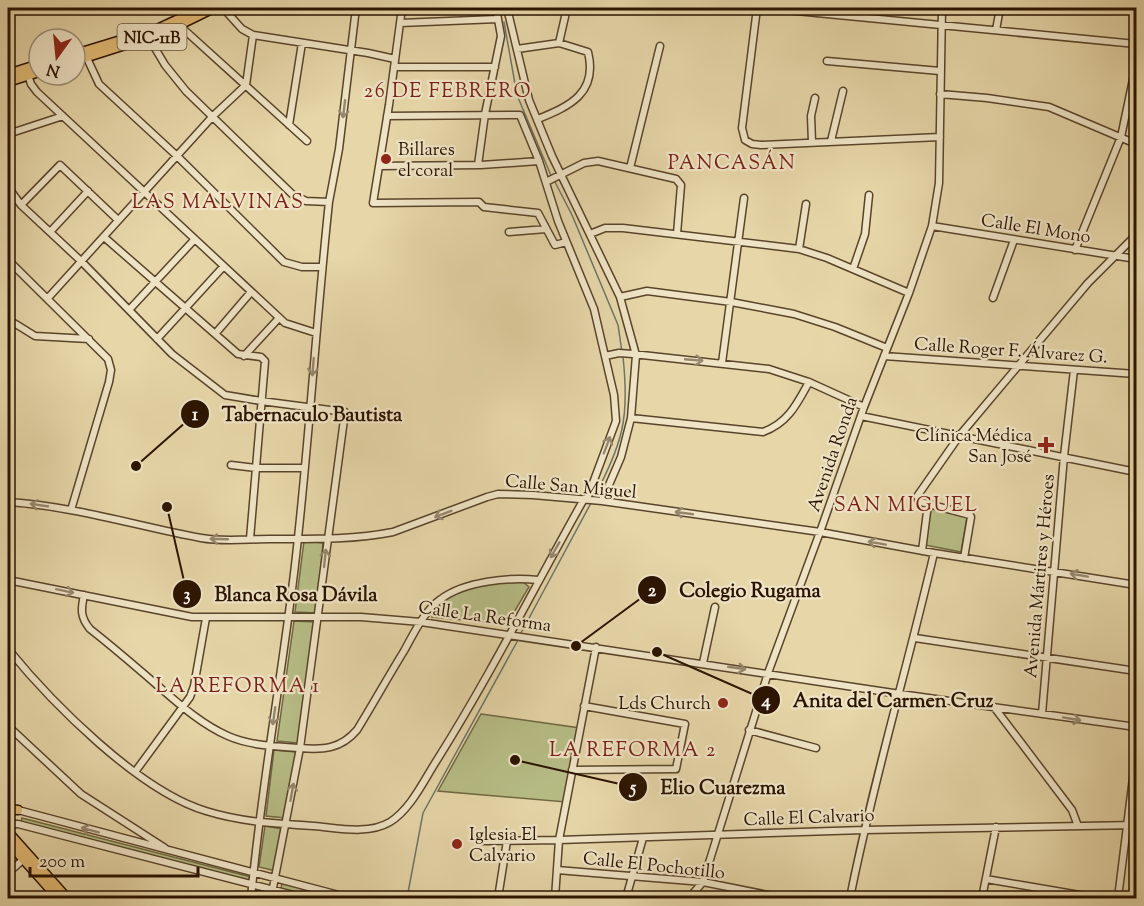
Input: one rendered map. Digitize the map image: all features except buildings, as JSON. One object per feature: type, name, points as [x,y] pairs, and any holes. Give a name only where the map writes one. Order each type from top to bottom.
[{"type":"highway","name":"NIC-11B","points":[[87,53],[157,29],[202,8]]},
{"type":"highway","name":"NIC-11B","points":[[87,54],[149,38],[180,26],[214,8]]},
{"type":"highway","points":[[8,74],[27,68]]},
{"type":"highway","points":[[8,82],[27,75]]},
{"type":"highway","points":[[8,809],[18,810]]},
{"type":"highway","points":[[8,832],[58,898]]},
{"type":"highway","points":[[8,842],[67,898]]},
{"type":"street","points":[[223,8],[242,29],[253,35],[395,59]]},
{"type":"street","points":[[250,898],[258,822],[289,616],[329,202],[339,150],[356,8]]},
{"type":"street","points":[[402,8],[373,203],[478,202],[484,207],[538,213],[555,245],[566,242]]},
{"type":"street","points":[[478,165],[485,114],[501,36],[496,8]]},
{"type":"street","points":[[8,649],[38,686],[67,714],[135,772],[189,805],[258,822],[363,830],[380,826],[396,817],[406,807],[465,716],[538,580],[587,499],[616,421],[614,394],[594,309],[566,242],[552,156],[529,100],[507,8]]},
{"type":"street","points":[[559,43],[567,8]]},
{"type":"street","points":[[757,8],[742,128],[746,140],[752,144],[762,145],[940,137]]},
{"type":"street","points":[[765,8],[1137,44]]},
{"type":"street","name":"Avenida Ronda","points":[[689,898],[703,882],[768,673],[932,226],[939,183],[942,8]]},
{"type":"street","points":[[996,30],[1000,8]]},
{"type":"street","points":[[400,23],[498,19]]},
{"type":"street","points":[[180,26],[307,141]]},
{"type":"street","points":[[48,298],[213,116],[246,85],[253,35]]},
{"type":"street","points":[[149,38],[165,65],[186,91],[292,194],[306,201],[329,202]]},
{"type":"street","points":[[289,125],[302,43]]},
{"type":"street","points":[[517,49],[559,43],[588,52],[590,62],[588,80],[581,95],[568,106],[538,119]]},
{"type":"street","points":[[630,168],[660,46]]},
{"type":"street","points":[[87,58],[99,84],[177,156],[284,262],[302,267],[322,267]]},
{"type":"street","points":[[827,61],[940,71]]},
{"type":"street","points":[[1075,250],[1121,137],[1137,65]]},
{"type":"street","points":[[394,67],[495,67]]},
{"type":"street","points":[[33,87],[279,318],[291,327],[316,333]]},
{"type":"street","points":[[831,141],[843,91]]},
{"type":"street","points":[[940,94],[1049,107],[1137,144]]},
{"type":"street","points":[[812,142],[811,116],[815,98]]},
{"type":"street","points":[[387,116],[520,115],[539,161],[554,178],[590,234],[620,297],[634,354],[631,418],[621,457],[601,501]]},
{"type":"street","points":[[8,134],[63,116]]},
{"type":"street","points":[[379,166],[478,165],[539,161]]},
{"type":"street","points":[[554,178],[584,164],[598,161],[676,179],[681,185],[677,234]]},
{"type":"street","points":[[21,205],[60,165],[118,220]]},
{"type":"street","points":[[8,187],[21,205],[82,262],[171,354],[225,394],[345,412],[300,748],[287,825],[271,898]]},
{"type":"street","points":[[50,232],[88,191]]},
{"type":"street","points":[[853,269],[865,234],[869,195]]},
{"type":"street","points":[[722,363],[744,198]]},
{"type":"street","points":[[799,249],[806,204]]},
{"type":"street","name":"Calle El Mono","points":[[932,226],[1137,259]]},
{"type":"street","points":[[590,234],[605,228],[623,228],[799,249],[909,293]]},
{"type":"street","points":[[509,232],[546,229]]},
{"type":"street","points":[[964,558],[970,515],[928,504],[918,500],[918,495],[960,435],[1088,283],[1137,235]]},
{"type":"street","points":[[104,237],[238,354],[261,357],[265,361],[250,539]]},
{"type":"street","points":[[129,309],[195,240]]},
{"type":"street","points":[[993,298],[1014,240]]},
{"type":"street","points":[[8,260],[108,359],[111,370],[71,510]]},
{"type":"street","points":[[157,339],[223,267]]},
{"type":"street","points":[[620,297],[647,291],[730,302],[794,314],[835,327],[887,348]]},
{"type":"street","points":[[215,334],[251,292]]},
{"type":"street","points":[[8,317],[11,323],[34,336],[89,339]]},
{"type":"street","points":[[244,356],[279,318]]},
{"type":"street","points":[[606,356],[619,353],[634,354],[769,369],[809,382],[864,407]]},
{"type":"street","name":"Calle Roger F. Álvarez G.","points":[[884,356],[1137,374]]},
{"type":"street","name":"Avenida Mártires y Héroes","points":[[1042,714],[1064,456],[1074,370]]},
{"type":"street","points":[[631,418],[763,432],[776,427],[786,419],[809,382]]},
{"type":"street","points":[[861,416],[1137,472]]},
{"type":"street","points":[[231,465],[256,468],[304,468]]},
{"type":"street","name":"Calle San Miguel","points":[[8,501],[71,510],[204,538],[327,539],[393,532],[498,494],[587,499],[820,532],[921,551],[1137,585]]},
{"type":"street","points":[[921,551],[928,504]]},
{"type":"street","points":[[850,898],[864,830],[915,638],[934,553]]},
{"type":"street","points":[[84,595],[82,618],[90,629],[184,708],[209,726],[229,736],[270,747],[325,749],[341,744],[357,730],[421,622],[441,598],[502,579],[538,580]]},
{"type":"street","name":"Calle La Reforma","points":[[8,580],[192,617],[319,616],[421,622],[1137,727]]},
{"type":"street","points":[[703,663],[715,607]]},
{"type":"street","points":[[135,772],[184,708],[194,686],[206,618]]},
{"type":"street","points":[[915,638],[1137,671]]},
{"type":"street","points":[[555,898],[559,840],[596,647]]},
{"type":"street","points":[[572,770],[676,769],[685,724],[584,706]]},
{"type":"street","points":[[994,707],[1072,810],[1078,826]]},
{"type":"street","points":[[8,726],[81,794],[170,852]]},
{"type":"street","points":[[749,730],[816,748]]},
{"type":"street","points":[[1118,898],[1137,754]]},
{"type":"street","points":[[8,813],[18,810],[350,898]]},
{"type":"street","points":[[8,824],[18,824],[305,898]]},
{"type":"street","name":"Calle El Calvario","points":[[483,841],[1137,825]]},
{"type":"street","points":[[982,898],[996,827]]},
{"type":"street","points":[[626,898],[643,838]]},
{"type":"street","points":[[498,898],[507,841]]},
{"type":"street","points":[[8,873],[26,858]]},
{"type":"street","name":"Calle El Pochotillo","points":[[557,870],[703,882],[783,898]]},
{"type":"street","points":[[986,879],[1097,898]]},
{"type":"green space","points":[[931,509],[967,517],[961,552],[925,545]]},
{"type":"green space","points":[[304,541],[323,543],[317,613],[295,612]]},
{"type":"green space","points":[[523,582],[529,587],[507,624],[432,617],[441,602],[459,591],[486,584]]},
{"type":"green space","points":[[294,621],[315,622],[298,743],[277,741]]},
{"type":"green space","points":[[481,714],[580,728],[566,802],[438,791]]},
{"type":"green space","points":[[274,750],[296,752],[285,818],[266,816]]},
{"type":"green space","points":[[22,818],[251,877],[249,882],[21,822]]},
{"type":"green space","points":[[265,826],[283,829],[276,871],[259,867]]},
{"type":"green space","points":[[282,883],[345,898],[318,898],[281,889]]},
{"type":"waterway","points":[[502,8],[503,14]]},
{"type":"waterway","points":[[504,22],[517,95],[552,178]]},
{"type":"waterway","points":[[555,182],[572,215],[618,325],[622,352]]},
{"type":"waterway","points":[[594,498],[622,430],[625,398],[623,357]]},
{"type":"waterway","points":[[521,633],[591,503]]},
{"type":"waterway","points":[[407,898],[423,813],[518,640]]},
{"type":"place","name":"Billares el coral","points":[[386,159]]},
{"type":"place","name":"Clínica Médica San José","points":[[1046,445]]},
{"type":"place","name":"Tabernaculo Bautista","points":[[136,466]]},
{"type":"place","name":"Blanca Rosa Dávila","points":[[167,507]]},
{"type":"place","name":"Colegio Rugama","points":[[576,646]]},
{"type":"place","name":"Anita del Carmen Cruz","points":[[657,652]]},
{"type":"place","name":"Lds Church","points":[[723,703]]},
{"type":"place","name":"Elio Cuarezma","points":[[515,760]]},
{"type":"place","name":"Iglesia El Calvario","points":[[457,844]]},
{"type":"district","name":"26 DE FEBRERO","points":[[448,90]]},
{"type":"district","name":"PANCASÁN","points":[[732,162]]},
{"type":"district","name":"LAS MALVINAS","points":[[218,201]]},
{"type":"district","name":"SAN MIGUEL","points":[[906,504]]},
{"type":"district","name":"LA REFORMA 1","points":[[238,685]]},
{"type":"district","name":"LA REFORMA 2","points":[[633,749]]}]
